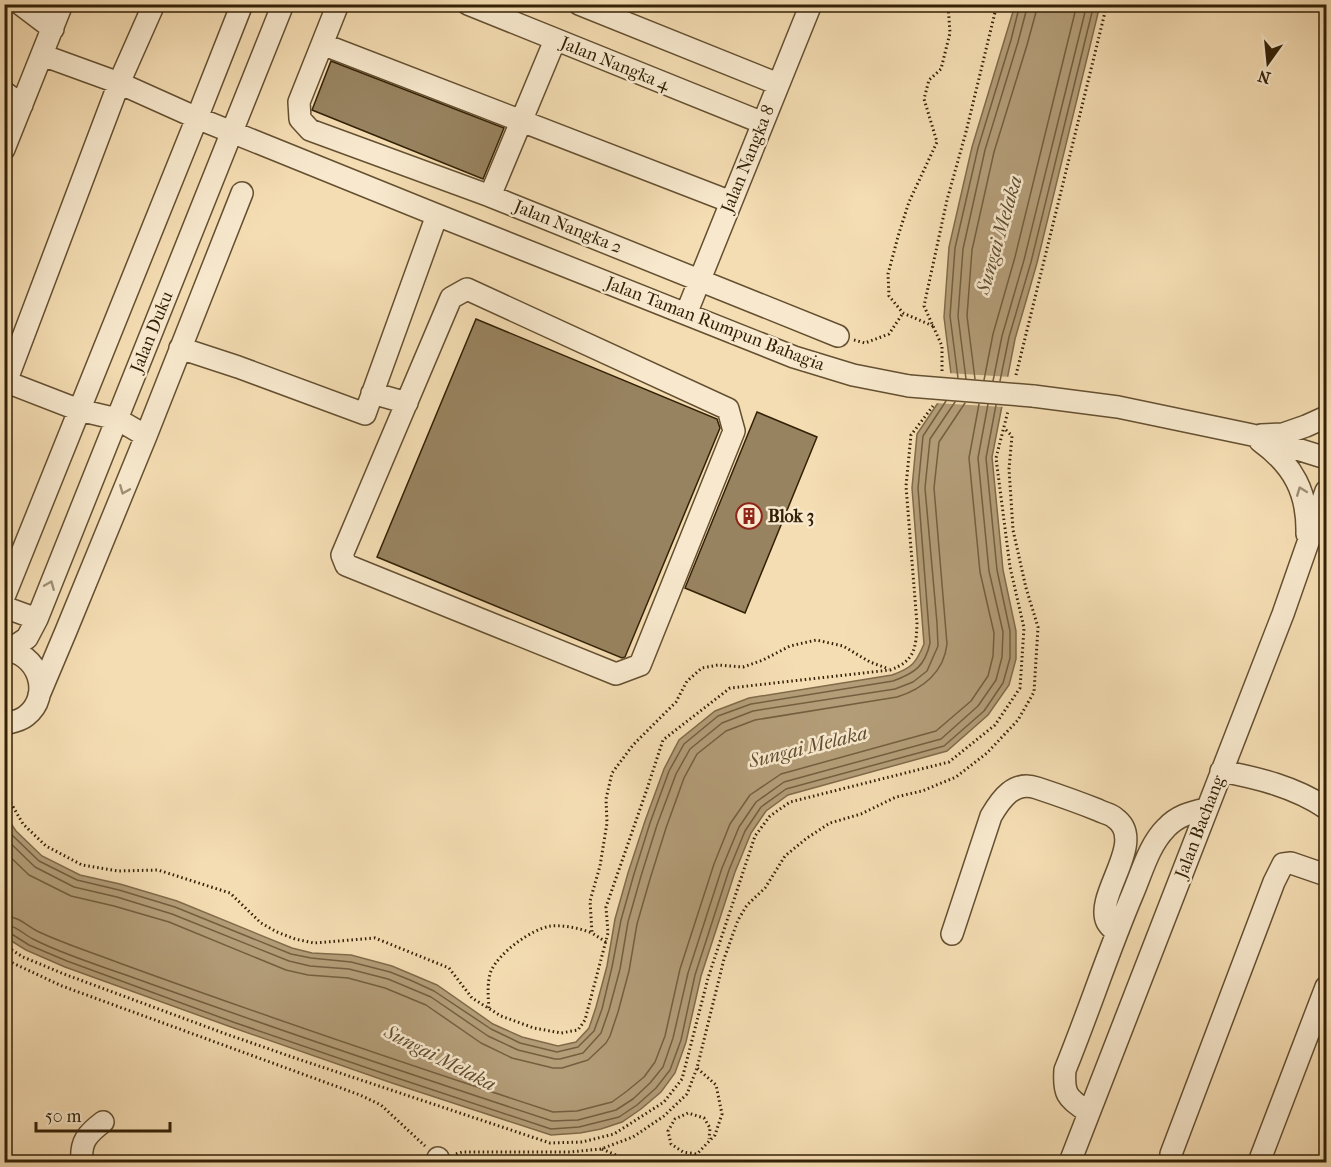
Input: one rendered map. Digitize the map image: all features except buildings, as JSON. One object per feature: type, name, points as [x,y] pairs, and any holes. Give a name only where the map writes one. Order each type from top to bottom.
[{"type":"street","points":[[20,4],[52,29]]},
{"type":"street","points":[[4,149],[62,4]]},
{"type":"street","points":[[146,436],[117,419],[79,410],[5,381],[119,83],[154,4]]},
{"type":"street","points":[[4,597],[242,4]]},
{"type":"street","name":"Jalan Duku","points":[[7,650],[27,638],[36,619],[283,4]]},
{"type":"street","points":[[338,4],[322,44],[731,202]]},
{"type":"street","name":"Jalan Nangka 4","points":[[468,4],[507,11],[555,40],[763,123]]},
{"type":"street","points":[[579,4],[778,84]]},
{"type":"street","name":"Jalan Nangka 8","points":[[686,314],[778,84],[804,7]]},
{"type":"street","points":[[490,196],[555,40]]},
{"type":"street","name":"Jalan Nangka 2","points":[[322,44],[299,102],[300,119],[310,130],[490,196],[838,336]]},
{"type":"street","name":"Jalan Taman Rumpun Bahagia","points":[[42,55],[119,83],[232,132],[794,357],[853,375],[909,386],[1033,396],[1118,407],[1252,435],[1326,458]]},
{"type":"street","points":[[4,92],[22,105]]},
{"type":"street","points":[[4,724],[17,722],[35,706],[146,436],[242,193]]},
{"type":"street","points":[[365,414],[437,215]]},
{"type":"street","points":[[467,289],[728,408],[734,430],[640,665],[616,674],[346,565],[342,555],[398,424],[451,298],[467,289]]},
{"type":"street","points":[[180,348],[398,424]]},
{"type":"street","points":[[372,393],[407,403]]},
{"type":"street","points":[[1252,435],[1283,434],[1326,417]]},
{"type":"street","points":[[1252,435],[1271,449],[1296,479],[1305,501],[1306,549]]},
{"type":"street","name":"Jalan Bachang","points":[[1070,1162],[1283,614],[1326,491]]},
{"type":"street","points":[[4,607],[36,619]]},
{"type":"street","points":[[7,650],[20,653],[30,662],[41,683],[39,695]]},
{"type":"street","points":[[1221,771],[1254,777],[1280,786],[1301,794],[1326,808]]},
{"type":"street","points":[[952,934],[991,816],[1000,800],[1014,789],[1030,786],[1076,801],[1116,818],[1125,830],[1126,843],[1105,906],[1107,922],[1116,933]]},
{"type":"street","points":[[1089,1113],[1071,1099],[1064,1086],[1065,1070],[1116,933],[1153,845],[1176,819],[1191,812],[1206,809]]},
{"type":"street","points":[[1172,1162],[1171,1154],[1274,882],[1283,864],[1300,865],[1326,876]]},
{"type":"street","points":[[1259,1162],[1326,987]]},
{"type":"street","points":[[82,1162],[84,1143],[90,1131],[103,1122]]},
{"type":"path","points":[[933,326],[903,314],[890,296],[888,274],[898,233],[909,202],[937,142],[924,99],[929,80],[941,69],[950,33],[948,4]]},
{"type":"path","points":[[942,375],[942,346],[924,306],[947,200],[997,4]]},
{"type":"path","points":[[1016,371],[1107,4]]},
{"type":"path","points":[[838,336],[865,343],[889,334],[903,314]]},
{"type":"path","points":[[4,791],[22,824],[46,846],[82,865],[118,871],[158,870],[230,893],[261,923],[295,939],[314,943],[375,938],[449,968],[472,998],[501,1016],[534,1028],[561,1033],[578,1030],[585,1020],[606,942],[608,933],[606,907],[663,740],[730,688],[890,670],[903,665],[910,658],[916,642],[917,624],[906,486],[911,435],[933,406]]},
{"type":"path","points":[[4,945],[23,957],[64,974],[226,1034],[550,1143],[582,1142],[614,1134],[664,1102],[682,1079],[708,978],[755,836],[770,816],[790,802],[949,762],[995,725],[1020,688],[1024,628],[1010,567],[996,458],[1008,408]]},
{"type":"path","points":[[4,959],[62,986],[360,1095],[381,1105],[439,1160],[462,1152],[570,1152],[601,1149],[633,1137],[664,1116],[687,1094],[697,1068],[724,959],[738,920],[747,905],[765,888],[785,856],[830,823],[871,810],[896,797],[922,791],[956,777],[987,753],[1018,720],[1034,692],[1038,627],[1026,588],[1013,530],[1009,469],[1012,436],[1004,428]]},
{"type":"path","points":[[592,933],[590,901],[600,866],[607,823],[606,799],[612,773],[633,745],[676,702],[687,681],[702,668],[718,665],[743,667],[790,646],[816,640],[843,646],[870,662],[890,670]]},
{"type":"path","points":[[489,1008],[488,991],[492,970],[510,947],[527,936],[549,926],[575,927],[592,933],[606,942]]},
{"type":"path","points":[[674,1162],[697,1154],[714,1135],[722,1114],[716,1085],[697,1068]]},
{"type":"path","points":[[697,1154],[683,1152],[671,1144],[668,1131],[675,1119],[688,1113],[704,1118],[710,1128],[709,1141]]},
{"type":"path","points":[[601,1149],[632,1162]]},
{"type":"water","name":"Sungai Melaka","points":[[1015,5],[1100,5],[1037,263],[1015,339],[992,457],[1003,570],[1016,631],[1016,659],[1009,685],[988,715],[947,751],[788,795],[766,811],[751,833],[735,872],[701,976],[686,1042],[675,1073],[661,1092],[622,1122],[580,1133],[551,1135],[392,1083],[65,967],[26,950],[5,937],[4,813],[16,831],[42,856],[80,875],[177,901],[292,948],[312,953],[351,955],[392,966],[437,985],[493,1024],[522,1037],[558,1046],[576,1042],[589,1028],[607,966],[615,919],[628,873],[664,769],[679,740],[715,711],[749,698],[892,675],[909,667],[924,644],[912,488],[917,434],[952,382],[944,317],[949,247],[972,147]]},
{"type":"pier","points":[[948,373],[1011,377],[1005,407],[934,403],[949,381]]},
{"type":"place","name":"Blok 3","points":[[749,516]]}]
